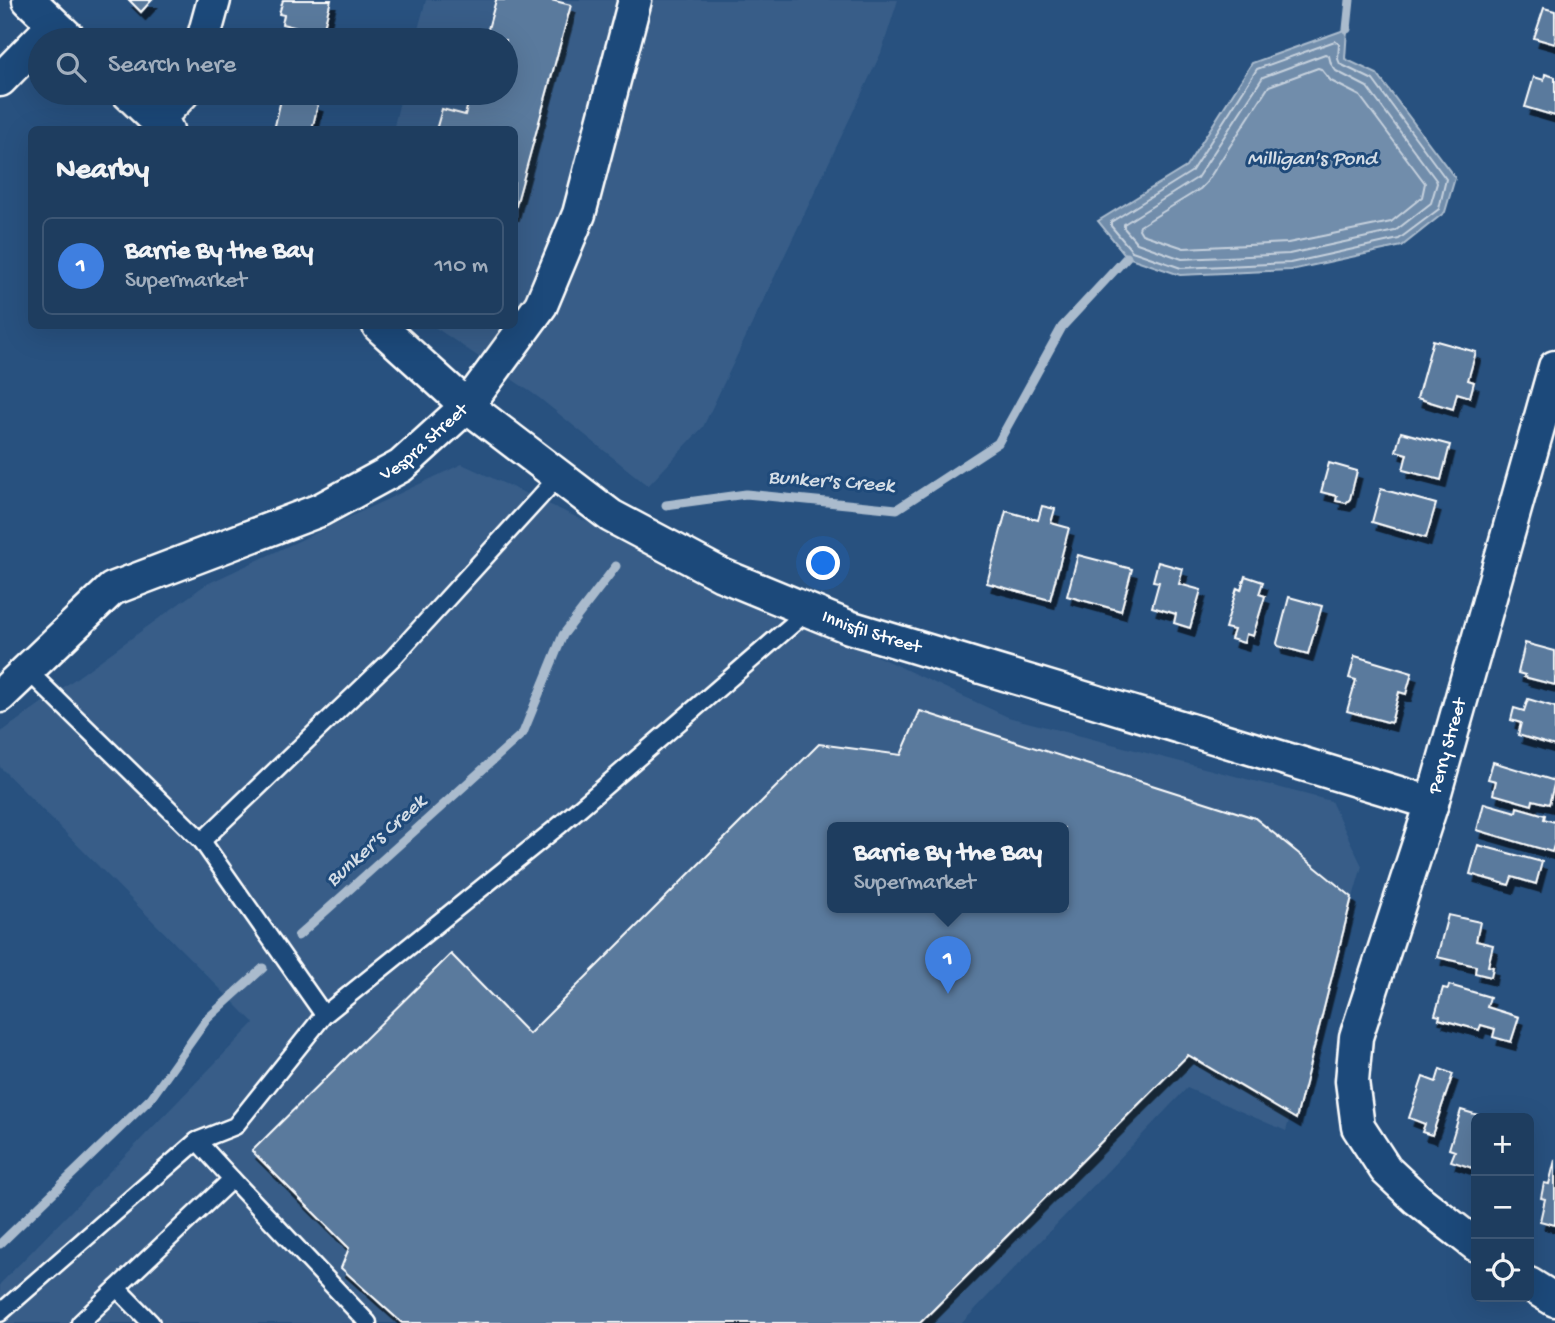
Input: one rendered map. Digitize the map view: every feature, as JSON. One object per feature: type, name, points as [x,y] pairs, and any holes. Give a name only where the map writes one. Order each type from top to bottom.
[{"type":"street","points":[[29,0],[57,28]]},
{"type":"street","points":[[206,28],[214,0]]},
{"type":"street","name":"Vespra Street","points":[[0,696],[112,589],[320,510],[401,466],[467,406],[541,305],[579,214],[635,0]]},
{"type":"street","points":[[0,80],[28,59]]},
{"type":"street","points":[[141,105],[162,125],[175,105]]},
{"type":"street","name":"Innisfil Street","points":[[382,329],[467,406],[611,516],[722,575],[849,627],[1432,803]]},
{"type":"street","name":"Perry Street","points":[[1471,1241],[1417,1199],[1386,1170],[1358,1127],[1352,1081],[1356,1037],[1432,803],[1555,367]]},
{"type":"street","points":[[1534,1287],[1555,1300]]},
{"type":"lane","points":[[202,841],[393,658],[559,476]]},
{"type":"lane","points":[[0,1313],[197,1141],[235,1126],[324,1015],[560,825],[809,610]]},
{"type":"lane","points":[[27,670],[202,841],[324,1015]]},
{"type":"lane","points":[[197,1141],[368,1323]]},
{"type":"lane","points":[[80,1323],[232,1180]]},
{"type":"lane","points":[[117,1288],[151,1323]]},
{"type":"shaded area","points":[[426,0],[898,0],[881,53],[703,427],[648,486],[538,397],[437,329],[518,329],[518,126],[394,126],[399,105],[518,105],[518,28],[418,28]]},
{"type":"shaded area","points":[[462,464],[1008,717],[1331,801],[1362,866],[1286,1131],[1187,1088],[962,1323],[0,1323],[0,1284],[254,1023],[0,767],[0,733],[205,585]]},
{"type":"water","name":"Milligan's Pond","points":[[1347,29],[1345,59],[1377,74],[1455,178],[1445,212],[1402,246],[1291,270],[1180,275],[1127,257],[1098,221],[1186,167],[1252,63]]},
{"type":"building","points":[[129,0],[152,0],[141,12]]},
{"type":"building","points":[[283,0],[331,0],[324,28],[298,28],[282,24],[284,15],[279,14]]},
{"type":"building","points":[[496,0],[551,0],[571,5],[518,198],[518,126],[437,126],[442,109],[465,115],[468,105],[518,105],[518,28],[488,28]]},
{"type":"building","points":[[1544,8],[1555,11],[1555,44],[1534,38]]},
{"type":"building","points":[[1545,74],[1555,77],[1555,116],[1525,107],[1534,77],[1544,80]]},
{"type":"building","points":[[280,105],[318,105],[313,126],[275,126]]},
{"type":"building","points":[[1433,340],[1476,352],[1468,380],[1474,382],[1470,397],[1457,393],[1453,409],[1417,398]]},
{"type":"building","points":[[1401,432],[1450,445],[1441,480],[1403,470],[1407,454],[1396,451]]},
{"type":"building","points":[[1329,463],[1357,471],[1350,499],[1346,503],[1336,501],[1337,496],[1321,492]]},
{"type":"building","points":[[1381,489],[1436,504],[1426,538],[1372,522]]},
{"type":"building","points":[[1042,506],[1055,509],[1051,523],[1069,528],[1050,600],[987,583],[1006,511],[1038,520]]},
{"type":"building","points":[[1078,555],[1132,569],[1121,611],[1067,596]]},
{"type":"building","points":[[1158,562],[1183,569],[1179,584],[1201,590],[1190,628],[1174,623],[1176,614],[1152,607],[1159,582],[1153,581]]},
{"type":"building","points":[[1245,576],[1263,582],[1259,594],[1265,596],[1253,636],[1246,634],[1244,643],[1231,639],[1234,630],[1225,628],[1237,588],[1241,590]]},
{"type":"building","points":[[1289,597],[1322,606],[1308,654],[1278,646],[1277,643]]},
{"type":"building","points":[[1525,643],[1555,651],[1555,685],[1518,673]]},
{"type":"building","points":[[1355,656],[1412,673],[1406,694],[1399,692],[1391,723],[1347,711],[1356,680],[1349,678]]},
{"type":"building","points":[[1528,699],[1555,707],[1555,746],[1518,735],[1521,723],[1511,720],[1514,708],[1524,711]]},
{"type":"building","points":[[920,711],[1255,818],[1352,897],[1296,1119],[1188,1055],[920,1323],[402,1323],[341,1268],[349,1248],[252,1151],[451,954],[529,1034],[819,744],[901,755]]},
{"type":"building","points":[[1493,762],[1555,781],[1549,804],[1533,800],[1532,805],[1493,794],[1496,781],[1488,779]]},
{"type":"building","points":[[1484,803],[1516,812],[1517,807],[1545,815],[1544,819],[1555,822],[1552,852],[1477,830]]},
{"type":"building","points":[[1478,845],[1542,862],[1536,884],[1512,877],[1509,885],[1470,874]]},
{"type":"building","points":[[1448,915],[1480,922],[1476,941],[1493,945],[1488,966],[1493,967],[1491,977],[1475,973],[1476,966],[1437,957]]},
{"type":"building","points":[[1449,985],[1490,997],[1487,1007],[1519,1017],[1511,1042],[1493,1037],[1495,1029],[1481,1025],[1479,1030],[1439,1019],[1440,1016],[1435,1015],[1443,988],[1448,989]]},
{"type":"building","points":[[1440,1069],[1453,1074],[1432,1135],[1422,1132],[1425,1124],[1409,1118],[1423,1077],[1436,1082]]},
{"type":"building","points":[[1461,1110],[1471,1113],[1471,1168],[1451,1161],[1455,1151],[1449,1149]]},
{"type":"building","points":[[1555,1160],[1555,1225],[1540,1221],[1545,1199],[1541,1198],[1544,1183],[1549,1184]]},
{"type":"waterway","points":[[1347,29],[1350,0]]},
{"type":"waterway","name":"Bunker's Creek","points":[[666,505],[746,494],[897,509],[998,443],[1062,327],[1127,257]]},
{"type":"waterway","name":"Bunker's Creek","points":[[298,936],[523,733],[563,635],[616,566]]},
{"type":"waterway","name":"Bunker's Creek","points":[[0,1244],[151,1098],[207,1019],[263,968]]},
{"type":"place","name":"Barrie By the Bay","points":[[948,994]]}]
